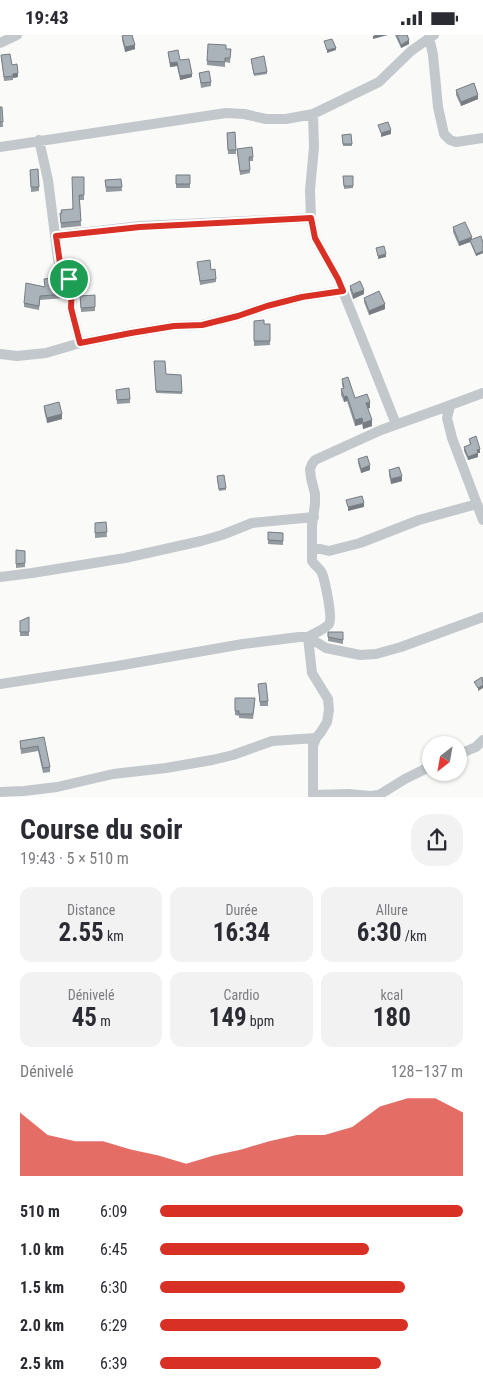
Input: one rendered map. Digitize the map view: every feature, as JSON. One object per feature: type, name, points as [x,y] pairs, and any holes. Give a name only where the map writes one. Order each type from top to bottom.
[{"type":"street","points":[[0,43],[17,35]]},
{"type":"street","points":[[0,147],[226,113],[244,114],[266,119],[286,119],[314,114],[379,82],[411,51],[431,36]]},
{"type":"street","points":[[431,36],[438,107],[444,134],[450,140],[456,142],[483,138]]},
{"type":"street","points":[[314,114],[314,147],[310,190],[311,218],[315,238],[338,279],[396,424]]},
{"type":"street","points":[[39,140],[48,181],[61,270],[72,285],[71,308],[80,343]]},
{"type":"street","points":[[56,236],[150,226],[311,218]]},
{"type":"street","points":[[0,354],[17,356],[46,353],[80,343],[131,333],[174,326],[202,325],[302,297],[343,291]]},
{"type":"street","points":[[0,684],[243,644],[308,637],[329,624],[331,618],[331,610],[322,573],[313,565],[312,561],[312,525],[315,494],[310,469],[312,464],[315,460],[381,429],[483,393]]},
{"type":"street","points":[[450,406],[448,418],[452,438],[483,520]]},
{"type":"street","points":[[312,547],[329,551],[360,543],[419,520],[477,505]]},
{"type":"street","points":[[0,577],[125,558],[201,541],[252,523],[314,517]]},
{"type":"street","points":[[308,637],[326,649],[360,655],[376,654],[401,647],[483,617]]},
{"type":"street","points":[[308,637],[312,673],[328,699],[329,710],[327,723],[316,738],[313,746],[313,796],[349,794],[370,797],[379,795],[422,770]]},
{"type":"street","points":[[0,792],[57,787],[113,774],[212,760],[233,755],[272,741],[316,738]]},
{"type":"street","points":[[468,750],[476,747],[483,740]]},
{"type":"building","points":[[132,35],[135,45],[125,47],[122,36]]},
{"type":"building","points":[[397,35],[407,35],[409,40],[401,45]]},
{"type":"building","points":[[332,39],[336,48],[327,50],[324,41]]},
{"type":"building","points":[[208,44],[226,45],[226,49],[231,49],[230,58],[225,58],[225,62],[207,61]]},
{"type":"building","points":[[178,50],[180,60],[189,59],[192,74],[180,76],[177,62],[170,63],[168,52]]},
{"type":"building","points":[[10,54],[12,65],[17,64],[18,73],[13,74],[13,76],[4,77],[1,55]]},
{"type":"building","points":[[264,56],[267,72],[254,74],[251,59]]},
{"type":"building","points":[[209,71],[211,82],[201,83],[199,73]]},
{"type":"building","points":[[474,83],[478,95],[461,102],[456,90]]},
{"type":"building","points":[[0,107],[2,107],[3,122],[0,122]]},
{"type":"building","points":[[388,122],[391,130],[381,133],[378,125]]},
{"type":"building","points":[[235,132],[236,150],[228,150],[227,133]]},
{"type":"building","points":[[351,134],[352,144],[343,144],[342,135]]},
{"type":"building","points":[[252,147],[253,157],[249,157],[250,170],[240,171],[237,149]]},
{"type":"building","points":[[38,169],[39,187],[31,187],[30,170]]},
{"type":"building","points":[[176,175],[190,175],[190,184],[176,184]]},
{"type":"building","points":[[343,176],[353,176],[353,186],[344,186]]},
{"type":"building","points":[[72,177],[84,177],[84,195],[79,195],[81,221],[61,223],[61,210],[73,209]]},
{"type":"building","points":[[121,179],[122,187],[106,187],[105,180]]},
{"type":"building","points":[[465,222],[472,237],[459,242],[453,227]]},
{"type":"building","points":[[481,236],[483,251],[476,254],[470,240]]},
{"type":"building","points":[[384,246],[386,254],[378,256],[376,248]]},
{"type":"building","points":[[210,260],[211,270],[215,269],[216,279],[200,281],[197,262]]},
{"type":"building","points":[[61,277],[66,283],[65,294],[40,296],[39,306],[24,303],[26,283],[45,287],[44,279]]},
{"type":"building","points":[[360,281],[364,290],[353,294],[350,286]]},
{"type":"building","points":[[379,291],[385,304],[369,311],[364,298]]},
{"type":"building","points":[[95,295],[95,307],[81,308],[80,296]]},
{"type":"building","points":[[264,320],[264,324],[270,324],[270,341],[254,341],[254,321]]},
{"type":"building","points":[[154,361],[165,361],[166,374],[181,375],[182,392],[156,391]]},
{"type":"building","points":[[348,377],[355,398],[367,394],[370,402],[366,403],[372,420],[363,423],[362,418],[355,420],[347,396],[344,397],[341,389],[344,388],[342,379]]},
{"type":"building","points":[[129,388],[130,399],[117,400],[116,390]]},
{"type":"building","points":[[59,402],[62,414],[47,418],[44,406]]},
{"type":"building","points":[[476,436],[480,449],[477,450],[478,453],[468,457],[464,447],[471,444],[469,439]]},
{"type":"building","points":[[367,456],[370,465],[361,469],[358,459]]},
{"type":"building","points":[[399,467],[402,476],[391,479],[389,470]]},
{"type":"building","points":[[224,475],[226,488],[219,489],[217,476]]},
{"type":"building","points":[[362,496],[364,503],[348,507],[346,500]]},
{"type":"building","points":[[106,522],[107,532],[95,533],[95,523]]},
{"type":"building","points":[[268,532],[283,533],[283,541],[268,540]]},
{"type":"building","points":[[16,550],[25,551],[25,563],[16,564]]},
{"type":"building","points":[[29,617],[29,632],[20,632],[20,621]]},
{"type":"building","points":[[328,632],[343,632],[343,640],[328,637]]},
{"type":"building","points":[[482,677],[483,685],[478,688],[474,682]]},
{"type":"building","points":[[266,683],[268,701],[260,702],[258,684]]},
{"type":"building","points":[[235,698],[255,698],[253,714],[239,714],[239,711],[235,711]]},
{"type":"building","points":[[44,737],[50,767],[43,768],[38,746],[21,749],[20,741]]},
{"type":"route","points":[[311,218],[315,238],[343,291],[302,297],[202,325],[174,326],[80,343],[71,308],[72,285],[69,279],[61,270],[56,236],[187,223],[311,218]]}]
